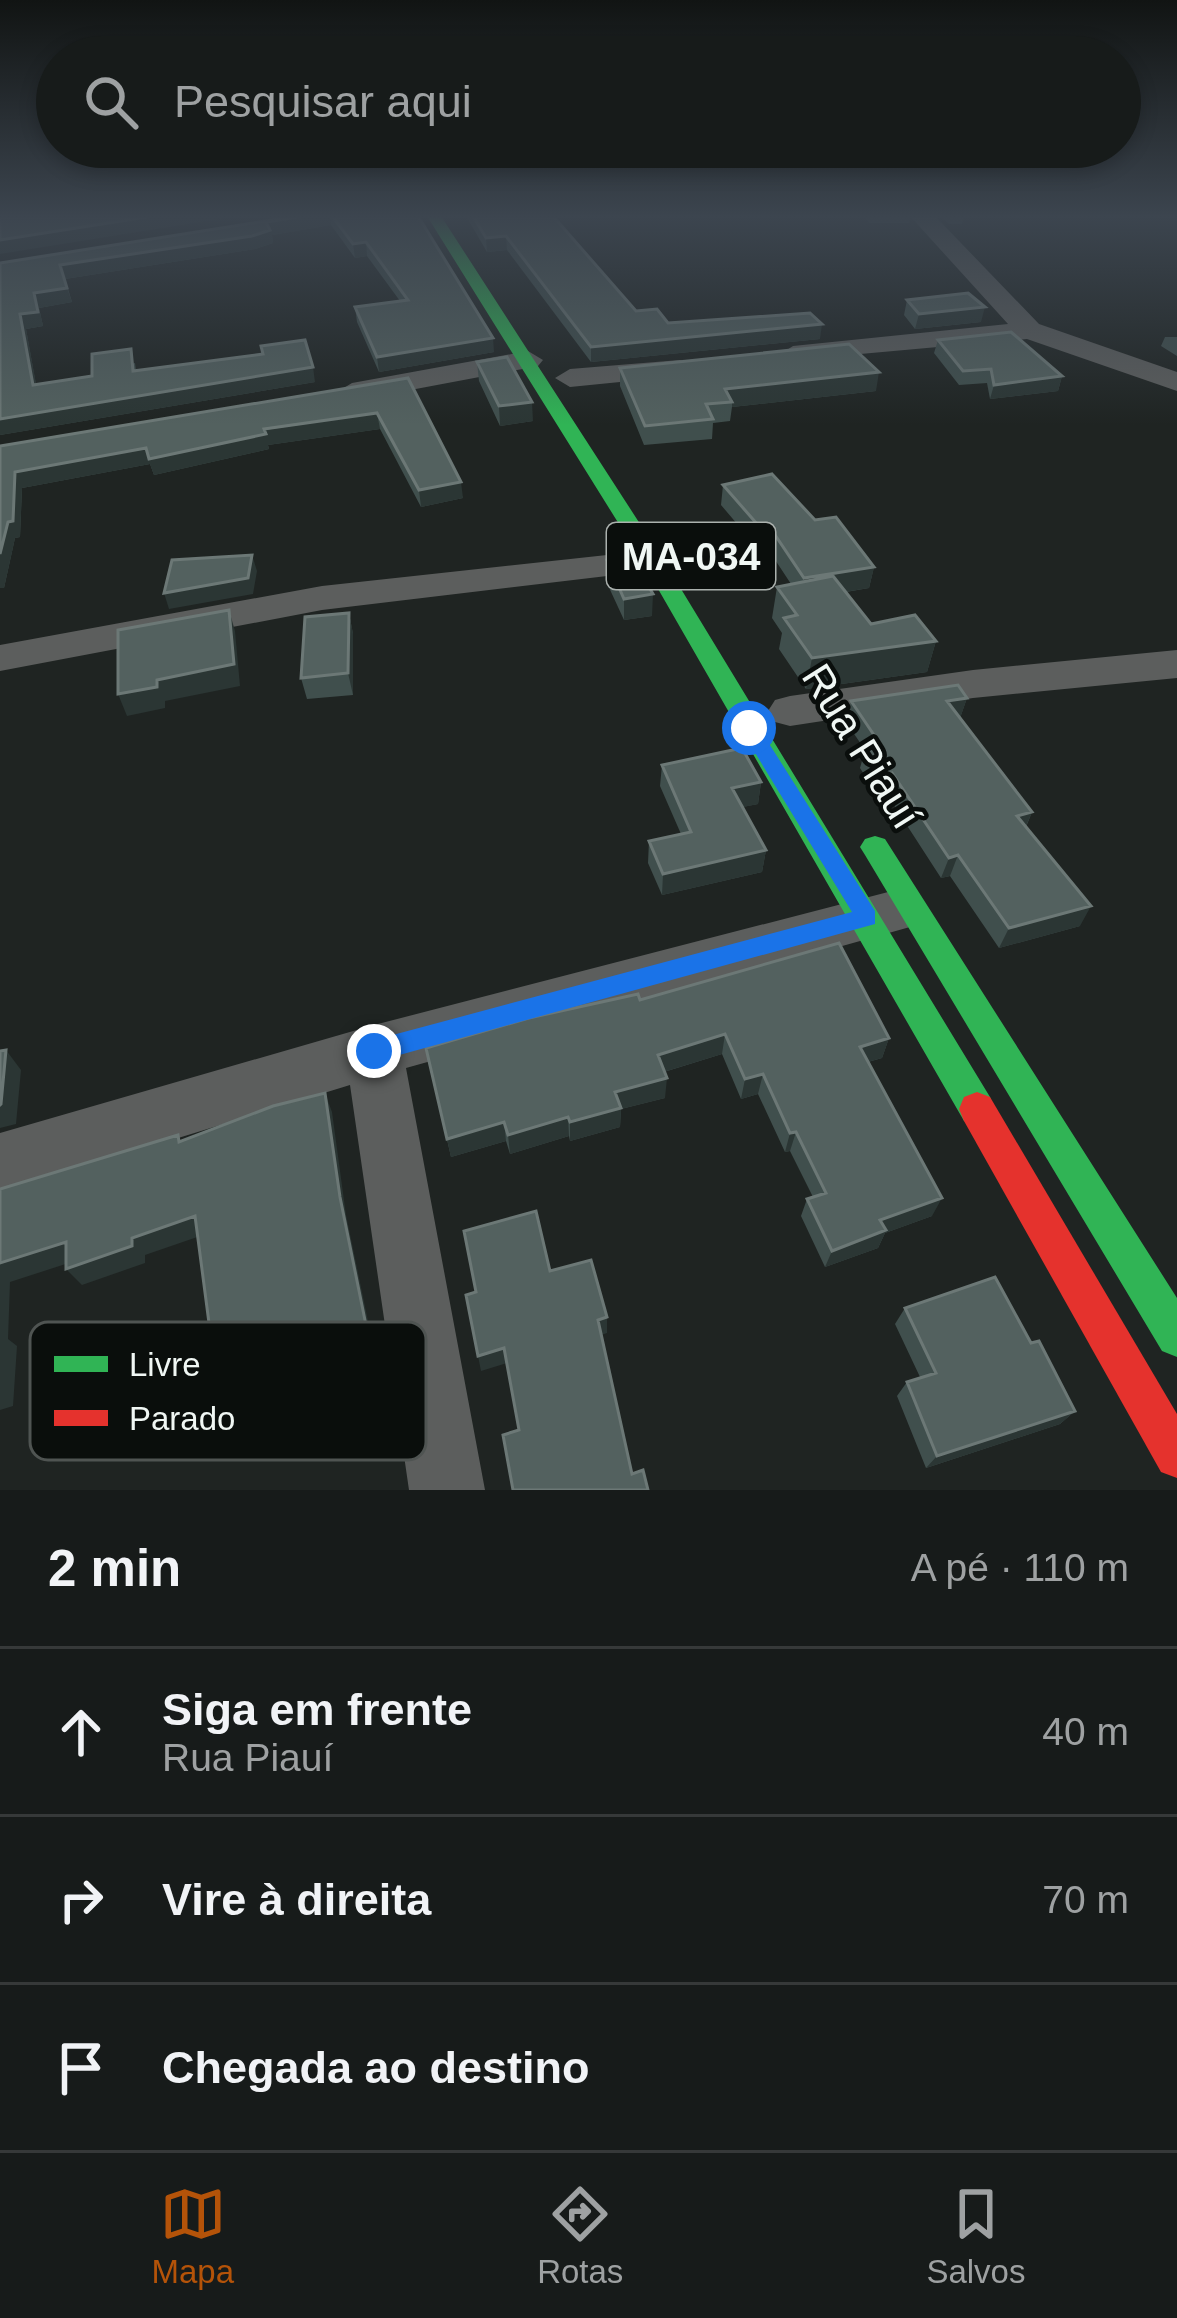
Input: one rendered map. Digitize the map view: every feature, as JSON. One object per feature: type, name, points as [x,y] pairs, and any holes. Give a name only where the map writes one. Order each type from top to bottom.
[{"type":"main road","name":"Rua Piauí","points":[[479,286],[653,561],[1177,1336]]},
{"type":"main road","points":[[502,286],[576,387]]},
{"type":"main road","name":"Rua Piauí","points":[[864,829],[890,912]]},
{"type":"main road","name":"MA-034","points":[[890,912],[1177,1456]]},
{"type":"street","points":[[983,286],[1029,330],[1177,382]]},
{"type":"street","points":[[763,359],[1029,330]]},
{"type":"street","points":[[310,399],[528,360]]},
{"type":"street","points":[[576,387],[713,366]]},
{"type":"street","points":[[0,658],[322,598],[653,561]]},
{"type":"street","points":[[790,711],[973,683],[1177,664]]},
{"type":"street","points":[[0,1162],[374,1051],[890,912]]},
{"type":"street","points":[[374,1051],[418,1322]]},
{"type":"street","points":[[426,1368],[446,1490]]},
{"type":"building","points":[[0,286],[66,286],[34,293],[38,312],[20,314],[33,385],[92,376],[92,354],[131,349],[133,371],[263,354],[261,346],[305,340],[313,367],[0,419]]},
{"type":"building","points":[[398,286],[461,286],[493,338],[377,357],[355,307],[408,300]]},
{"type":"building","points":[[544,286],[614,286],[636,311],[657,309],[668,323],[810,313],[822,324],[591,347]]},
{"type":"building","points":[[968,293],[985,307],[919,314],[907,300]]},
{"type":"building","points":[[1011,332],[1062,376],[994,385],[991,369],[963,371],[938,340]]},
{"type":"building","points":[[849,344],[879,372],[725,389],[732,402],[706,404],[713,419],[645,426],[620,368]]},
{"type":"building","points":[[507,357],[532,402],[499,406],[477,362]]},
{"type":"building","points":[[408,378],[461,482],[419,490],[377,413],[264,429],[266,434],[149,459],[146,448],[15,472],[13,521],[8,522],[0,554],[0,446]]},
{"type":"building","points":[[772,474],[815,520],[836,517],[874,567],[804,578],[767,523],[758,525],[723,485]]},
{"type":"building","points":[[252,555],[248,578],[164,593],[172,560]]},
{"type":"building","points":[[631,557],[653,594],[624,599],[607,560]]},
{"type":"building","points":[[833,576],[871,624],[915,615],[936,641],[812,658],[784,618],[797,615],[777,587]]},
{"type":"building","points":[[229,610],[234,664],[157,680],[157,687],[118,694],[118,630]]},
{"type":"building","points":[[349,613],[348,673],[301,678],[305,617]]},
{"type":"building","points":[[958,685],[967,698],[947,701],[1032,812],[1017,816],[1091,906],[1009,928],[958,855],[949,858],[892,773],[883,775],[865,747],[880,744],[851,701]]},
{"type":"building","points":[[742,748],[761,782],[732,788],[766,850],[663,874],[649,841],[691,832],[662,765]]},
{"type":"building","points":[[839,943],[889,1038],[860,1047],[942,1198],[880,1220],[886,1230],[832,1251],[807,1199],[826,1193],[796,1132],[790,1133],[763,1074],[745,1079],[725,1034],[658,1055],[667,1078],[615,1092],[621,1108],[508,1135],[504,1122],[447,1139],[426,1048],[529,1018],[638,994],[640,1000]]},
{"type":"building","points":[[6,1050],[1,1104],[0,1105],[0,1051]]},
{"type":"building","points":[[325,1093],[365,1322],[209,1322],[195,1216],[132,1238],[132,1246],[66,1269],[66,1242],[0,1263],[0,1189],[178,1135],[179,1142],[273,1106]]},
{"type":"building","points":[[536,1211],[550,1271],[591,1260],[607,1317],[598,1320],[632,1474],[643,1470],[648,1490],[513,1490],[503,1435],[519,1430],[504,1348],[478,1356],[466,1295],[476,1292],[464,1231]]},
{"type":"building","points":[[995,1277],[1031,1343],[1039,1341],[1075,1411],[937,1456],[907,1382],[936,1373],[905,1308]]},
{"type":"traffic: fast","points":[[478,286],[653,561],[977,1109]]},
{"type":"traffic: fast","points":[[875,847],[1177,1336]]},
{"type":"traffic: jam","points":[[977,1109],[1177,1456]]},
{"type":"route","points":[[374,1051],[867,918],[749,728]]}]
